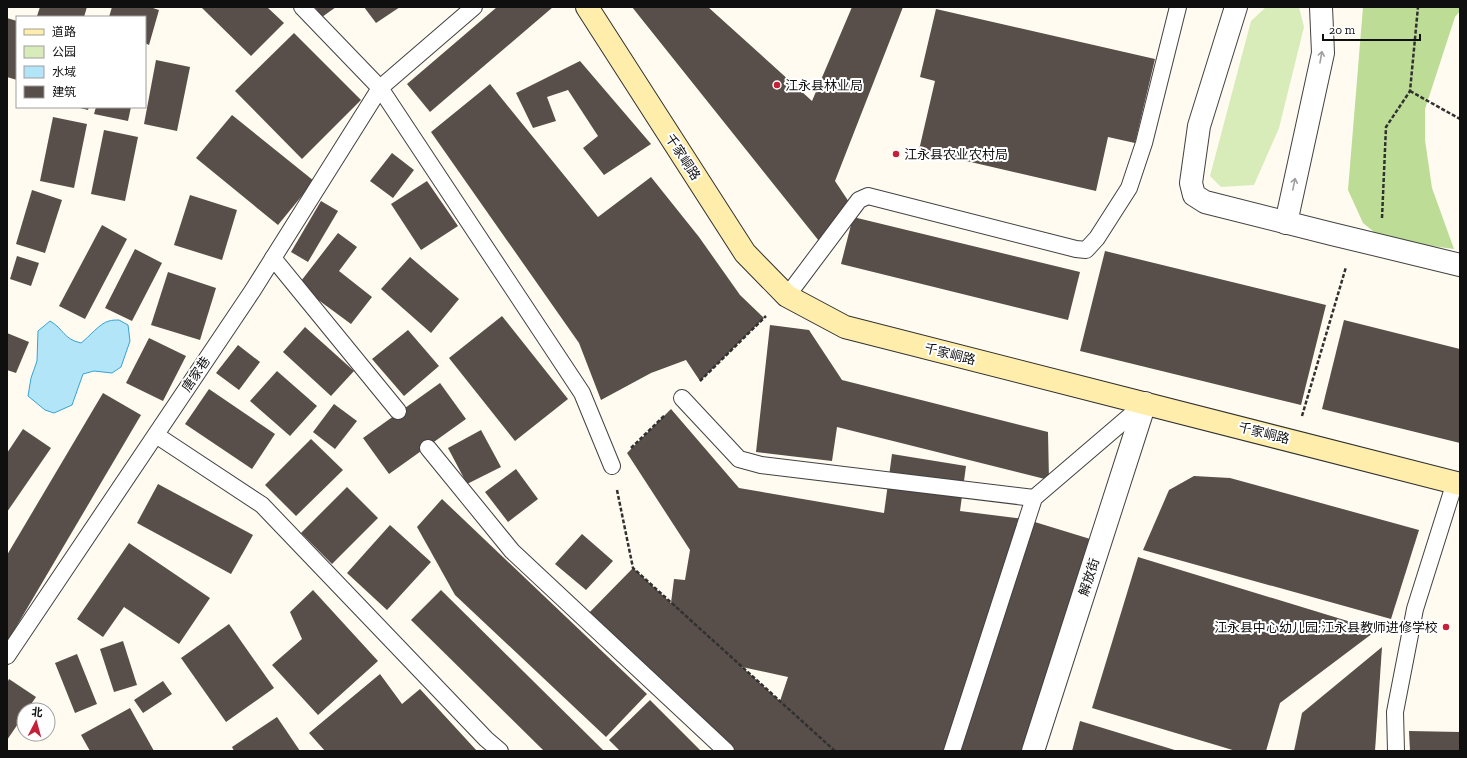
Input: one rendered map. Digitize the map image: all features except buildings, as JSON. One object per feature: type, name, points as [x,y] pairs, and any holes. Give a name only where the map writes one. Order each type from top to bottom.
[{"type":"main road","name":"千家峒路","points":[[587,7],[745,253],[787,296],[845,327],[1457,483]]},
{"type":"street","points":[[1236,7],[1199,126],[1191,183],[1194,195],[1204,202],[1460,265]]},
{"type":"street","points":[[1286,223],[1322,53],[1321,7]]},
{"type":"street","name":"解放街","points":[[1033,751],[1145,403]]},
{"type":"lane","points":[[302,7],[380,88],[582,393],[612,466]]},
{"type":"lane","name":"唐家巷","points":[[7,656],[273,258],[380,88],[474,7]]},
{"type":"lane","points":[[787,296],[859,200],[868,196],[1068,247],[1086,250],[1097,238],[1129,188],[1144,143],[1178,7]]},
{"type":"lane","points":[[273,258],[398,411]]},
{"type":"lane","points":[[682,398],[739,459],[761,465],[1034,498]]},
{"type":"lane","points":[[952,751],[1034,498],[1145,403]]},
{"type":"lane","points":[[156,435],[262,505],[486,739],[500,751]]},
{"type":"lane","points":[[428,448],[512,551],[726,751]]},
{"type":"lane","points":[[1396,751],[1395,712],[1415,609],[1457,483]]},
{"type":"path","points":[[1381,246],[1386,127],[1410,91],[1418,7]]},
{"type":"path","points":[[1410,91],[1460,119]]},
{"type":"path","points":[[1295,441],[1354,239]]},
{"type":"path","points":[[787,296],[612,466],[633,568],[836,751]]},
{"type":"green space","points":[[1266,7],[1299,7],[1304,27],[1279,128],[1254,185],[1221,187],[1210,176],[1251,21]]},
{"type":"green space","points":[[1363,7],[1460,7],[1460,11],[1455,17],[1425,109],[1425,140],[1432,188],[1454,249],[1402,242],[1379,236],[1363,223],[1348,190]]},
{"type":"water","points":[[119,320],[128,325],[130,341],[121,367],[112,373],[94,371],[83,374],[72,405],[54,413],[45,410],[28,396],[31,378],[37,361],[38,331],[50,321],[71,339],[81,343],[102,324]]},
{"type":"place","name":"江永县林业局","points":[[777,85]]},
{"type":"place","name":"江永县农业农村局","points":[[896,154]]},
{"type":"place","name":"江永县中心幼儿园;江永县教师进修学校","points":[[1446,627]]}]
